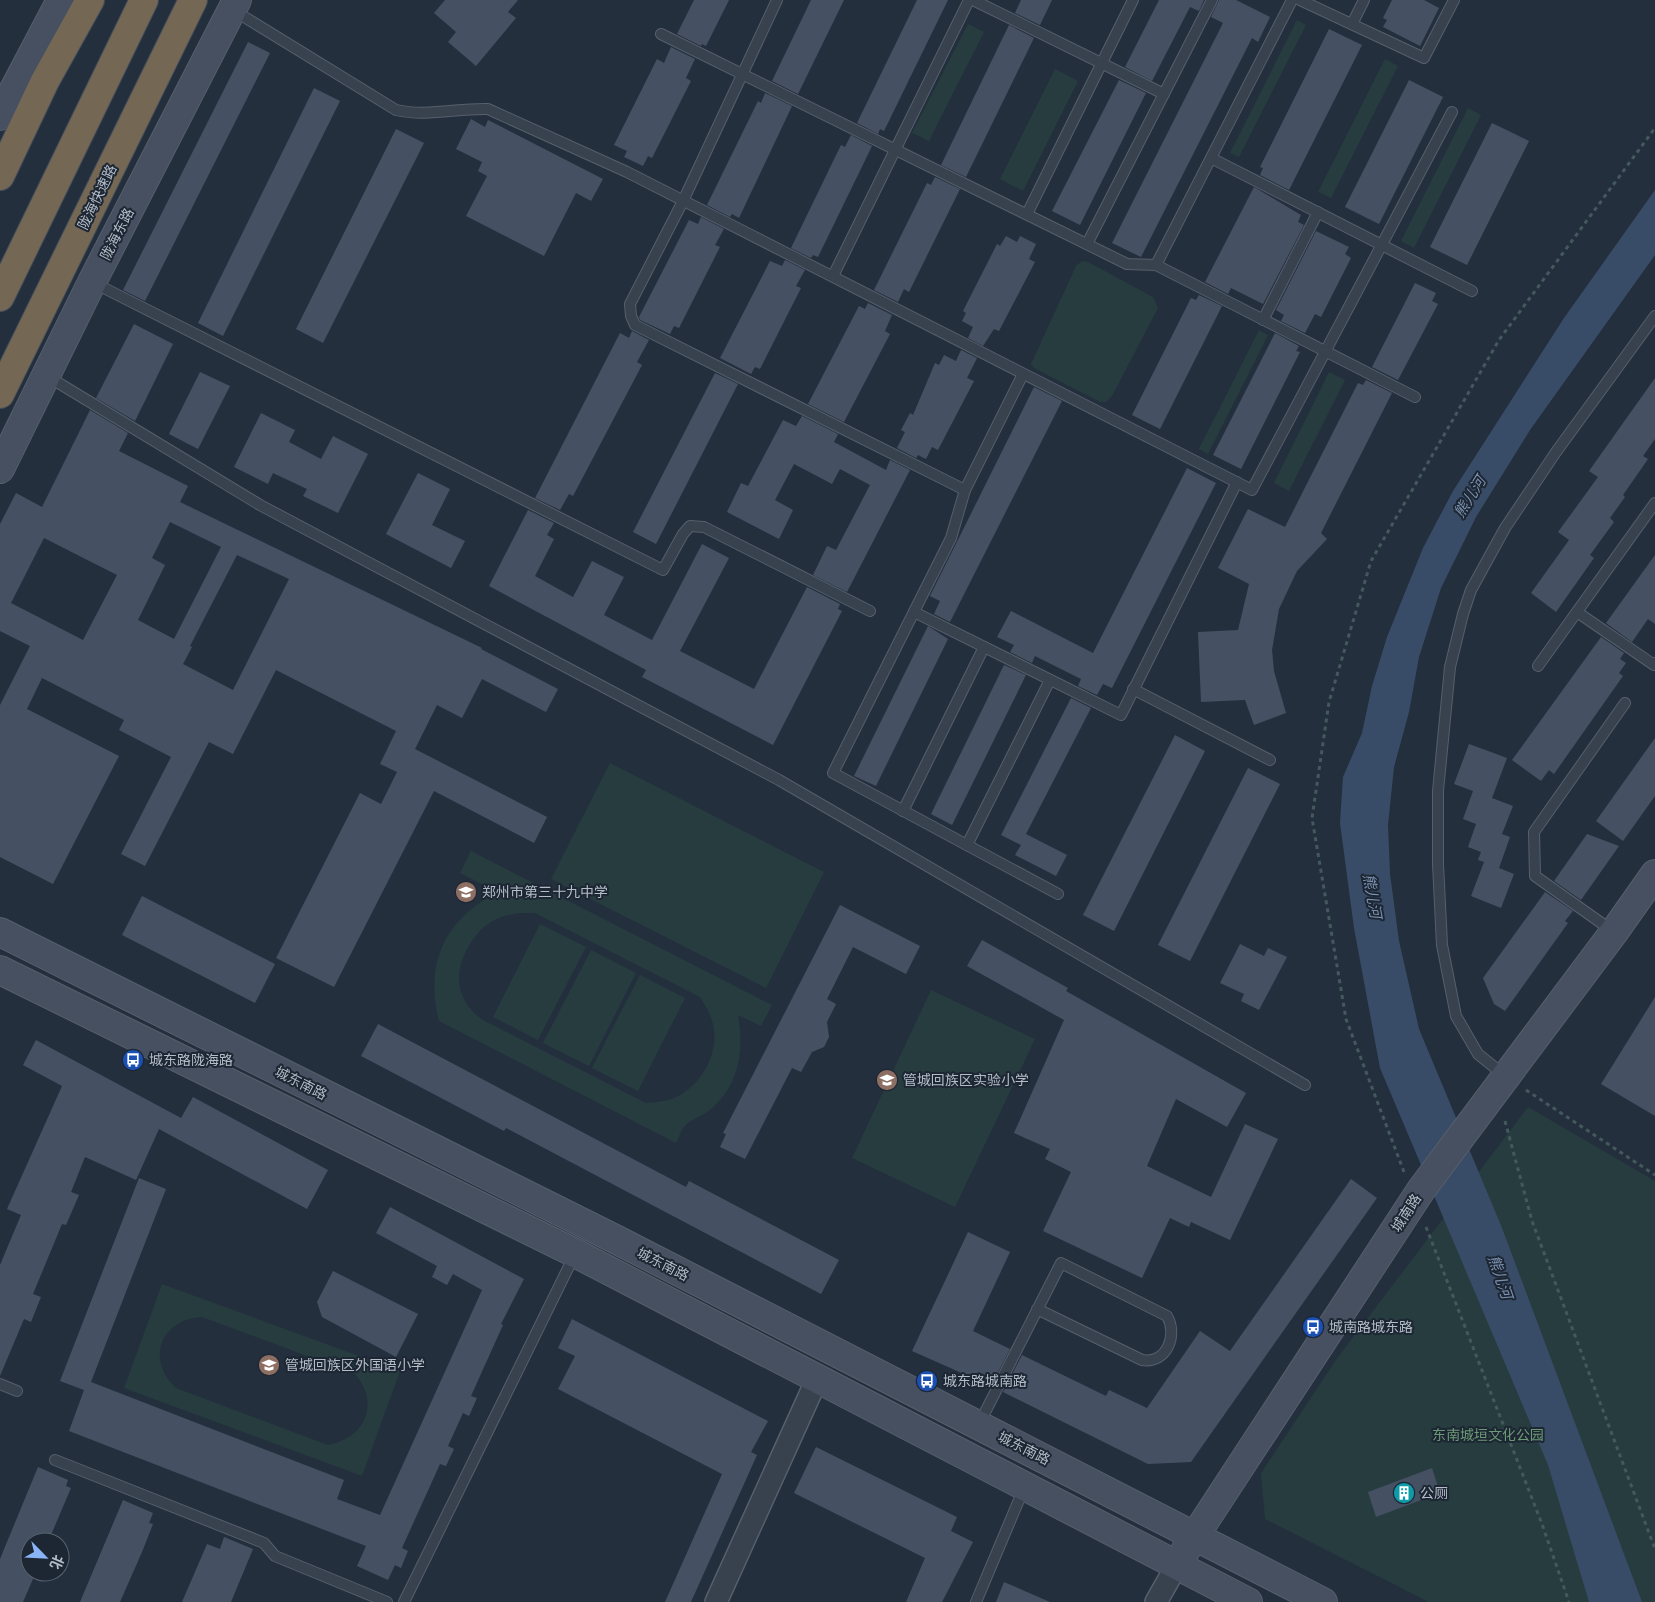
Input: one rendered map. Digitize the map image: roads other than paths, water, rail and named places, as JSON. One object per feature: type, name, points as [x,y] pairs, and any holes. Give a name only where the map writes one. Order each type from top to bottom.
[{"type":"highway","points":[[0,176],[45,81],[90,0]]},
{"type":"highway","points":[[0,297],[144,0]]},
{"type":"highway","name":"陇海快速路","points":[[0,394],[193,0]]},
{"type":"main road","points":[[0,116],[61,0]]},
{"type":"main road","name":"陇海东路","points":[[0,469],[45,375],[234,5]]},
{"type":"main road","name":"城南路","points":[[1176,1565],[1418,1195],[1655,874]]},
{"type":"main road","name":"城东南路","points":[[0,932],[608,1236],[1323,1602]]},
{"type":"main road","points":[[0,970],[575,1253],[1248,1602]]},
{"type":"street","points":[[716,1602],[817,1379]]},
{"type":"street","points":[[1156,1602],[1176,1565]]},
{"type":"lane","points":[[778,0],[741,73],[683,201],[630,304],[630,316],[636,325],[965,490]]},
{"type":"lane","points":[[833,276],[969,0]]},
{"type":"lane","points":[[973,0],[1164,94]]},
{"type":"lane","points":[[1027,214],[1133,0]]},
{"type":"lane","points":[[1087,244],[1212,0]]},
{"type":"lane","points":[[1156,265],[1292,0]]},
{"type":"lane","points":[[1300,0],[1424,58],[1454,0]]},
{"type":"lane","points":[[1352,24],[1364,0]]},
{"type":"lane","points":[[234,5],[396,110],[415,114],[463,108],[488,109],[683,201],[1252,490],[1452,112]]},
{"type":"lane","points":[[661,34],[1127,264],[1156,265],[1415,397]]},
{"type":"lane","points":[[1211,158],[1472,291]]},
{"type":"lane","points":[[1263,320],[1318,212]]},
{"type":"lane","points":[[92,282],[663,570],[682,534],[690,526],[704,527],[870,611]]},
{"type":"lane","points":[[1501,1083],[1478,1054],[1456,1016],[1442,945],[1438,864],[1438,791],[1450,667],[1471,590],[1505,528],[1556,452],[1655,316]]},
{"type":"lane","points":[[1023,374],[965,490],[950,538],[833,773],[1058,894]]},
{"type":"lane","points":[[45,375],[260,506],[779,780],[1305,1085]]},
{"type":"lane","points":[[914,612],[1121,715],[1237,482]]},
{"type":"lane","points":[[1538,666],[1655,503]]},
{"type":"lane","points":[[1577,612],[1654,665],[1655,663]]},
{"type":"lane","points":[[903,811],[984,647]]},
{"type":"lane","points":[[967,846],[1050,680]]},
{"type":"lane","points":[[1133,689],[1270,760]]},
{"type":"lane","points":[[1614,932],[1535,876],[1534,832],[1625,703]]},
{"type":"lane","points":[[404,1602],[575,1253]]},
{"type":"lane","points":[[978,1425],[1037,1309],[1061,1263],[1167,1316],[1172,1326],[1171,1338],[1160,1358],[1152,1362],[1142,1360],[1037,1309]]},
{"type":"lane","points":[[0,1384],[17,1391]]},
{"type":"lane","points":[[55,1460],[264,1543],[275,1556],[387,1602]]},
{"type":"lane","points":[[976,1602],[1024,1487]]},
{"type":"water","name":"熊儿河","points":[[1655,190],[1655,255],[1530,430],[1476,517],[1441,588],[1419,657],[1409,712],[1394,767],[1388,825],[1390,874],[1399,941],[1419,1029],[1502,1228],[1642,1602],[1589,1602],[1548,1465],[1380,1068],[1354,928],[1340,823],[1343,777],[1362,733],[1372,686],[1387,637],[1423,548],[1453,491],[1564,318]]},
{"type":"place","name":"郑州市第三十九中学","points":[[466,892]]},
{"type":"place","name":"城东路陇海路","points":[[133,1060]]},
{"type":"place","name":"管城回族区实验小学","points":[[887,1080]]},
{"type":"place","name":"城南路城东路","points":[[1313,1327]]},
{"type":"place","name":"管城回族区外国语小学","points":[[269,1365]]},
{"type":"place","name":"城东路城南路","points":[[927,1381]]},
{"type":"place","name":"公厕","points":[[1404,1493]]},
{"type":"park label","name":"东南城垣文化公园","points":[[1488,1435]]}]
